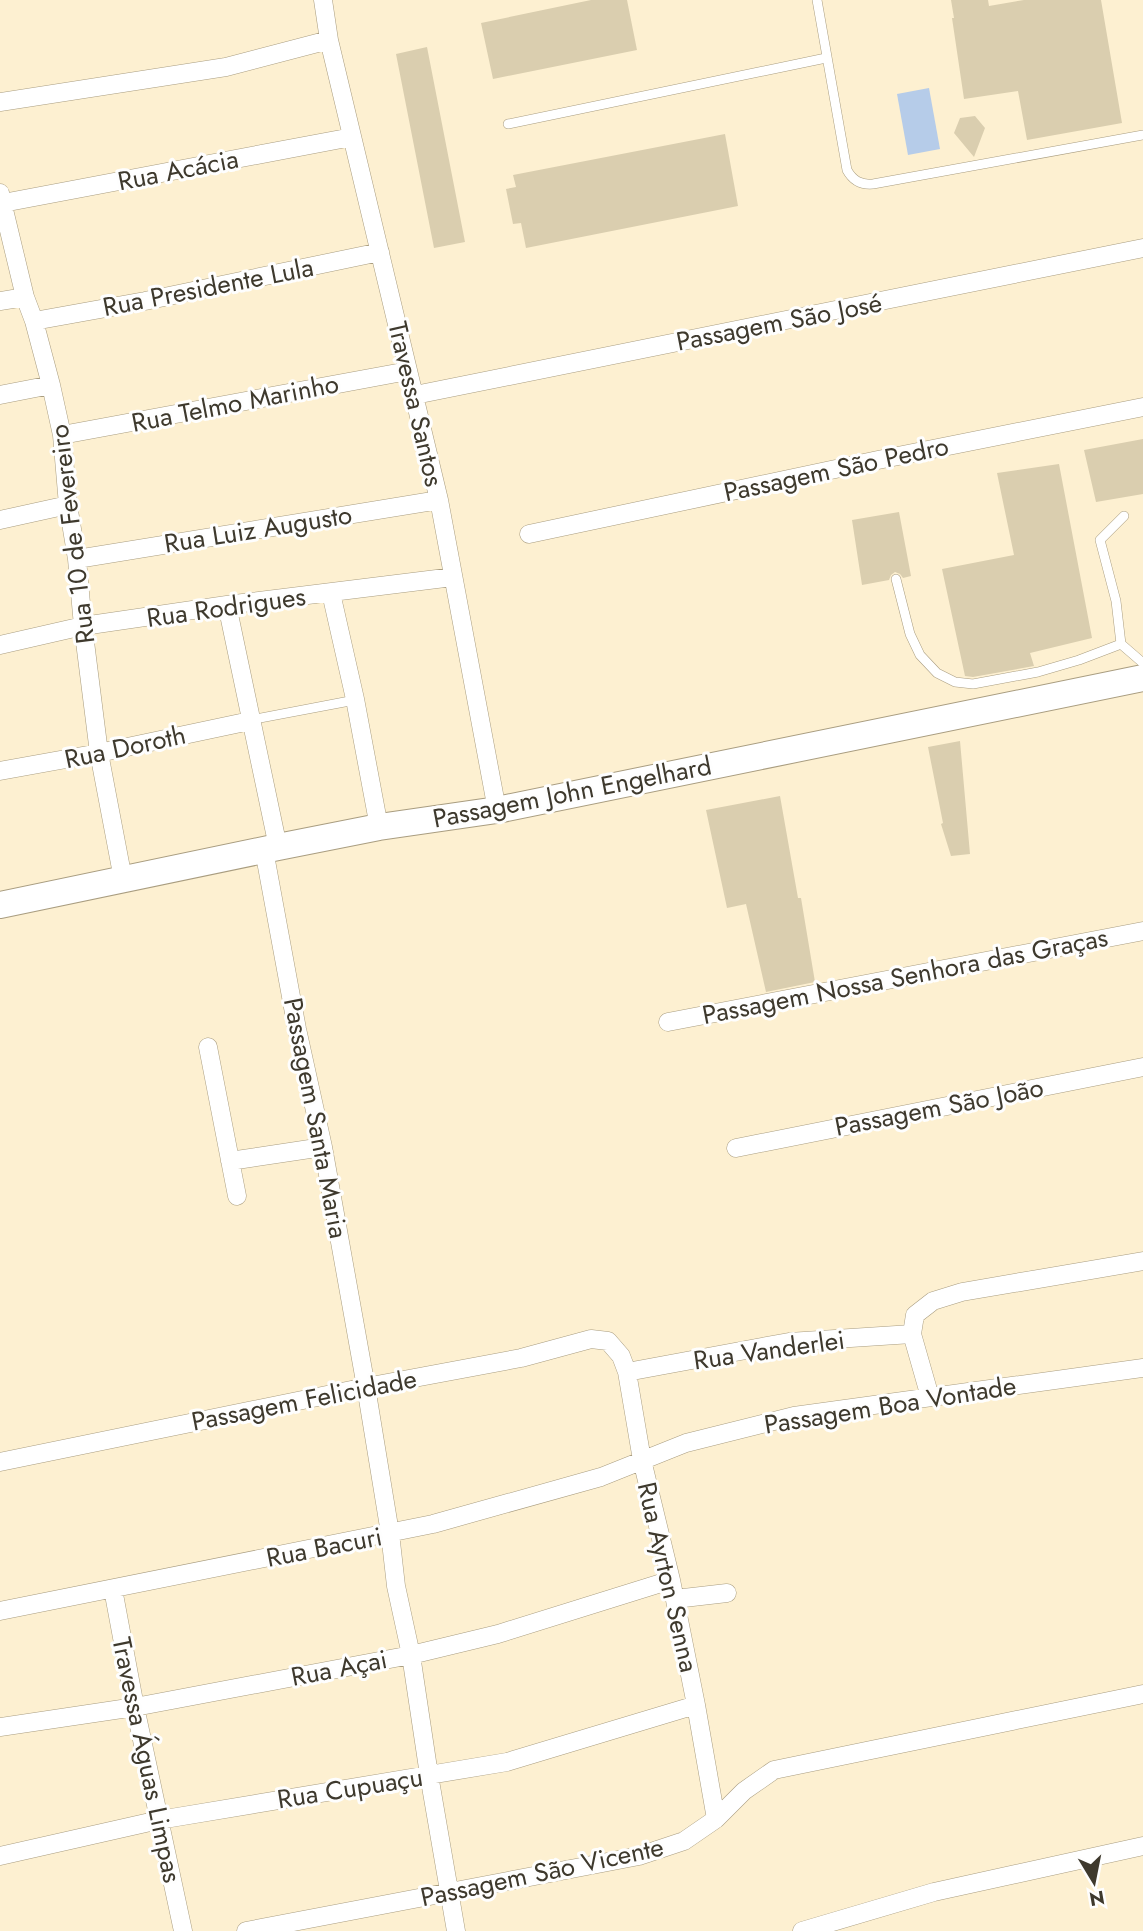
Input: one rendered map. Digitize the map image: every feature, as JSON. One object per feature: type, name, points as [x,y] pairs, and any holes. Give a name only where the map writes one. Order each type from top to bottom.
[{"type":"main road","name":"Passagem John Engelhard","points":[[0,905],[379,827],[497,810],[1143,678]]},
{"type":"street","name":"Travessa Santos","points":[[323,0],[352,137],[439,500],[497,810]]},
{"type":"street","points":[[0,102],[226,66],[330,40]]},
{"type":"street","name":"Rua Acácia","points":[[2,198],[352,137]]},
{"type":"street","name":"Rua 10 de Fevereiro","points":[[2,198],[62,435],[68,505],[77,559],[99,753],[123,879]]},
{"type":"street","name":"Passagem São José","points":[[415,395],[1143,248]]},
{"type":"street","name":"Rua Presidente Lula","points":[[34,321],[380,252]]},
{"type":"street","points":[[0,301],[25,297]]},
{"type":"street","name":"Rua Telmo Marinho","points":[[62,435],[408,371]]},
{"type":"street","points":[[0,395],[51,385]]},
{"type":"street","name":"Passagem São Pedro","points":[[529,534],[1143,407]]},
{"type":"street","name":"Rua Luiz Augusto","points":[[77,559],[439,500]]},
{"type":"street","points":[[0,520],[68,505]]},
{"type":"street","name":"Rua Rodrigues","points":[[0,645],[83,626],[453,577]]},
{"type":"street","points":[[331,593],[379,827]]},
{"type":"street","name":"Passagem Santa Maria","points":[[227,605],[250,721],[297,1028],[323,1147],[366,1387],[396,1586],[411,1655],[456,1931]]},
{"type":"street","name":"Rua Doroth","points":[[0,771],[250,721]]},
{"type":"street","name":"Passagem Nossa Senhora das Graças","points":[[668,1022],[1143,931]]},
{"type":"street","points":[[208,1047],[237,1196]]},
{"type":"street","name":"Passagem São João","points":[[736,1148],[1143,1067]]},
{"type":"street","points":[[230,1161],[323,1147]]},
{"type":"street","points":[[930,1397],[912,1335],[915,1315],[933,1301],[962,1292],[1143,1261]]},
{"type":"street","name":"Rua Vanderlei","points":[[627,1372],[789,1342],[912,1335]]},
{"type":"street","name":"Passagem Felicidade","points":[[0,1462],[521,1358],[591,1339],[608,1341]]},
{"type":"street","name":"Rua Ayrton Senna","points":[[608,1341],[621,1356],[627,1372],[642,1460],[671,1580],[696,1705],[716,1819]]},
{"type":"street","name":"Passagem Boa Vontade","points":[[642,1460],[686,1443],[794,1416],[1143,1367]]},
{"type":"street","name":"Rua Bacuri","points":[[0,1611],[433,1524],[601,1477],[642,1460]]},
{"type":"street","name":"Rua Açai","points":[[0,1727],[135,1707],[411,1655],[498,1634],[671,1580]]},
{"type":"street","name":"Travessa Águas Limpas","points":[[113,1589],[135,1707],[183,1931]]},
{"type":"street","points":[[675,1600],[727,1593]]},
{"type":"street","name":"Passagem São Vicente","points":[[246,1931],[639,1856],[684,1841],[716,1819],[744,1791],[775,1770],[1143,1694]]},
{"type":"street","name":"Rua Cupuaçu","points":[[0,1856],[159,1820],[507,1762],[696,1705]]},
{"type":"street","points":[[802,1931],[934,1892],[1143,1846]]},
{"type":"lane","points":[[817,0],[847,170],[862,184],[1143,135]]},
{"type":"lane","points":[[509,124],[826,58]]},
{"type":"lane","points":[[1124,516],[1100,540],[1116,601],[1121,644],[1143,663]]},
{"type":"lane","points":[[896,579],[910,634],[919,655],[937,673],[955,682],[973,684],[1038,672],[1121,644]]},
{"type":"lane","points":[[250,721],[355,700]]},
{"type":"water","points":[[929,88],[940,149],[908,155],[897,94]]},
{"type":"building","points":[[591,0],[627,0],[637,50],[493,79],[481,23]]},
{"type":"building","points":[[951,0],[988,0],[989,6],[1024,0],[1101,0],[1122,123],[1027,140],[1018,91],[964,99]]},
{"type":"building","points":[[427,47],[465,242],[434,248],[396,54]]},
{"type":"building","points":[[975,116],[985,128],[974,157],[954,133],[960,118]]},
{"type":"building","points":[[725,134],[738,206],[526,248],[521,223],[513,224],[506,189],[516,187],[513,175]]},
{"type":"building","points":[[1143,439],[1143,494],[1096,502],[1084,450]]},
{"type":"building","points":[[1059,464],[1092,638],[1030,653],[1034,666],[973,677],[965,676],[942,569],[1014,555],[997,473]]},
{"type":"building","points":[[899,512],[911,576],[903,578],[895,572],[889,580],[862,585],[852,520]]},
{"type":"building","points":[[960,741],[970,854],[951,856],[941,824],[943,823],[928,747]]},
{"type":"building","points":[[780,796],[815,982],[766,992],[746,904],[727,908],[706,810]]}]
